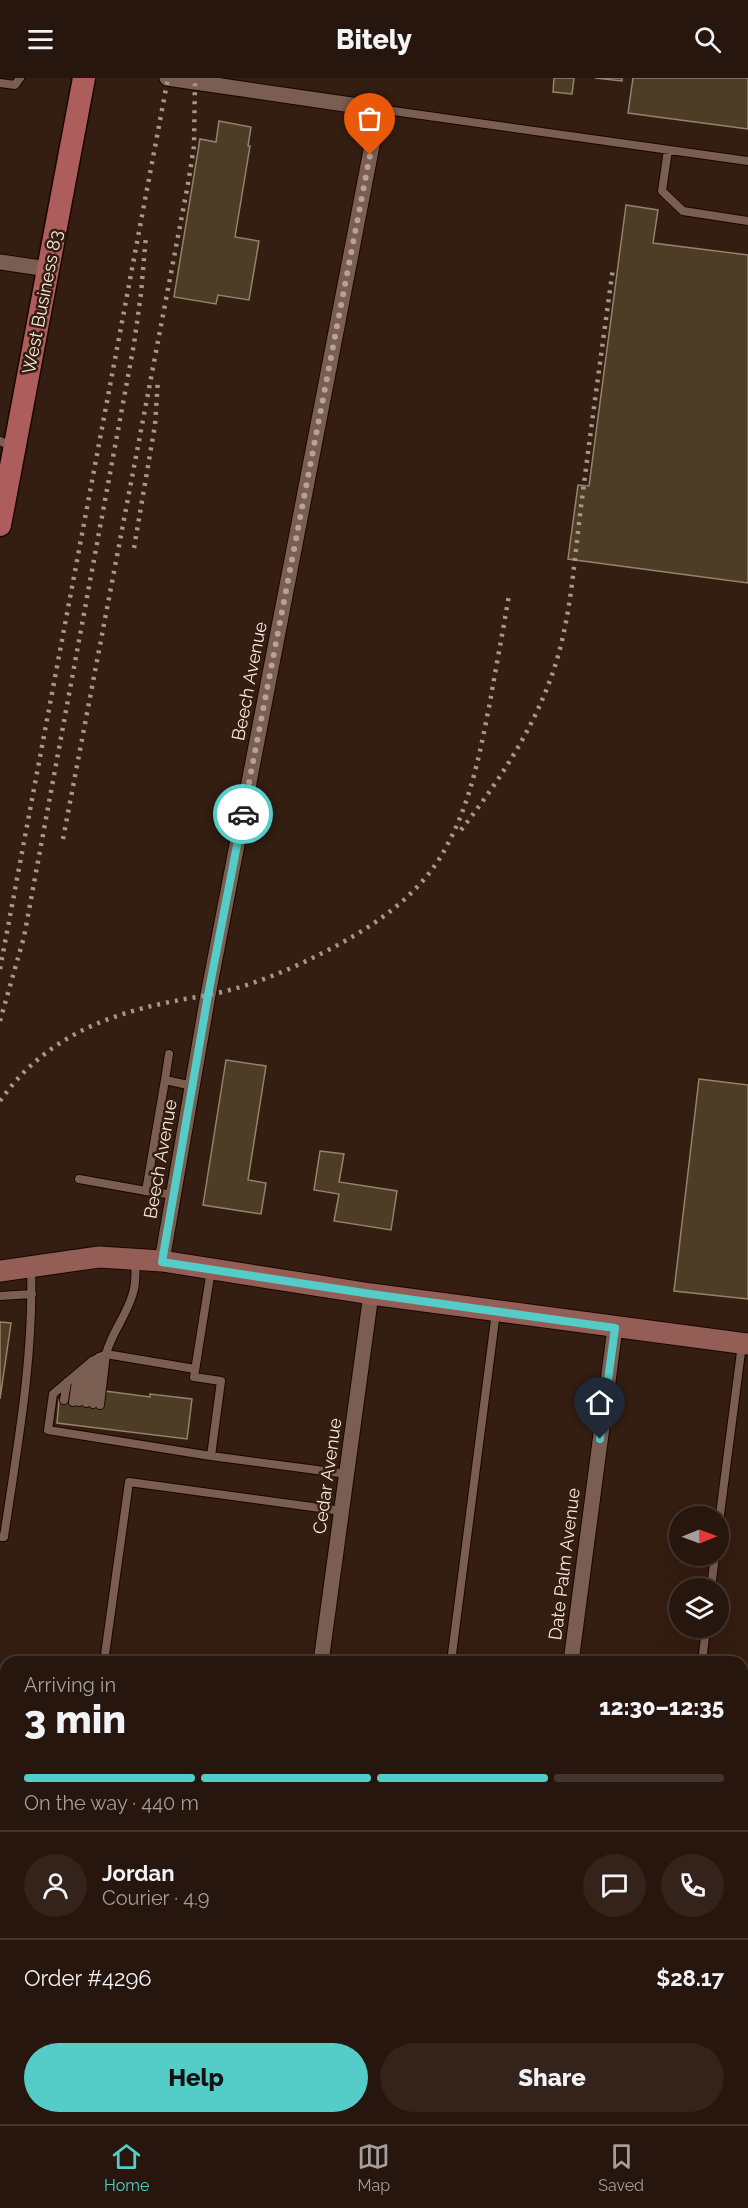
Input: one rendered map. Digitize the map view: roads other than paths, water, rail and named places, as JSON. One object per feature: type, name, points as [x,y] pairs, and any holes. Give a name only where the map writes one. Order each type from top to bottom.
[{"type":"main road","name":"West Business 83","points":[[0,525],[7,444],[48,269],[84,78]]},
{"type":"main road","points":[[0,1271],[99,1257],[162,1262],[496,1312],[745,1344]]},
{"type":"street","points":[[167,78],[222,81],[379,109]]},
{"type":"street","name":"Beech Avenue","points":[[162,1262],[208,995],[379,109]]},
{"type":"street","points":[[0,262],[48,269]]},
{"type":"street","name":"Cedar Avenue","points":[[322,1656],[371,1294]]},
{"type":"street","name":"Date Palm Avenue","points":[[572,1656],[615,1328]]},
{"type":"lane","points":[[0,83],[15,85],[20,78]]},
{"type":"lane","points":[[379,109],[748,161]]},
{"type":"lane","points":[[668,150],[662,191],[683,211],[748,221]]},
{"type":"lane","points":[[146,1191],[169,1054]]},
{"type":"lane","points":[[165,1080],[193,1086]]},
{"type":"lane","points":[[79,1179],[174,1195]]},
{"type":"lane","points":[[82,1403],[99,1357],[126,1311],[135,1289],[136,1260]]},
{"type":"lane","points":[[0,1537],[4,1537],[19,1437],[30,1341],[31,1268]]},
{"type":"lane","points":[[211,1269],[194,1377],[221,1381],[211,1456]]},
{"type":"lane","points":[[0,1296],[32,1294]]},
{"type":"lane","points":[[452,1656],[496,1312]]},
{"type":"lane","points":[[721,1506],[745,1344]]},
{"type":"lane","points":[[82,1403],[99,1357]]},
{"type":"lane","points":[[195,1369],[99,1357],[53,1394],[48,1430],[79,1430],[211,1456],[347,1474]]},
{"type":"lane","points":[[82,1403],[84,1368]]},
{"type":"lane","points":[[77,1374],[82,1403]]},
{"type":"lane","points":[[67,1382],[82,1403]]},
{"type":"lane","points":[[105,1656],[129,1482],[342,1511]]},
{"type":"lane","points":[[703,1656],[705,1638]]},
{"type":"railway","points":[[0,969],[168,78]]},
{"type":"railway","points":[[63,839],[188,184],[194,146],[195,78]]},
{"type":"railway","points":[[0,1021],[24,937],[134,344],[146,236]]},
{"type":"railway","points":[[461,830],[489,793],[526,733],[546,691],[560,650],[571,589],[613,268]]},
{"type":"railway","points":[[134,548],[155,425],[158,379]]},
{"type":"railway","points":[[0,1101],[41,1056],[90,1027],[144,1008],[220,993],[284,971],[361,932],[390,912],[416,888],[428,875],[449,842],[472,784],[486,723],[509,595]]}]
